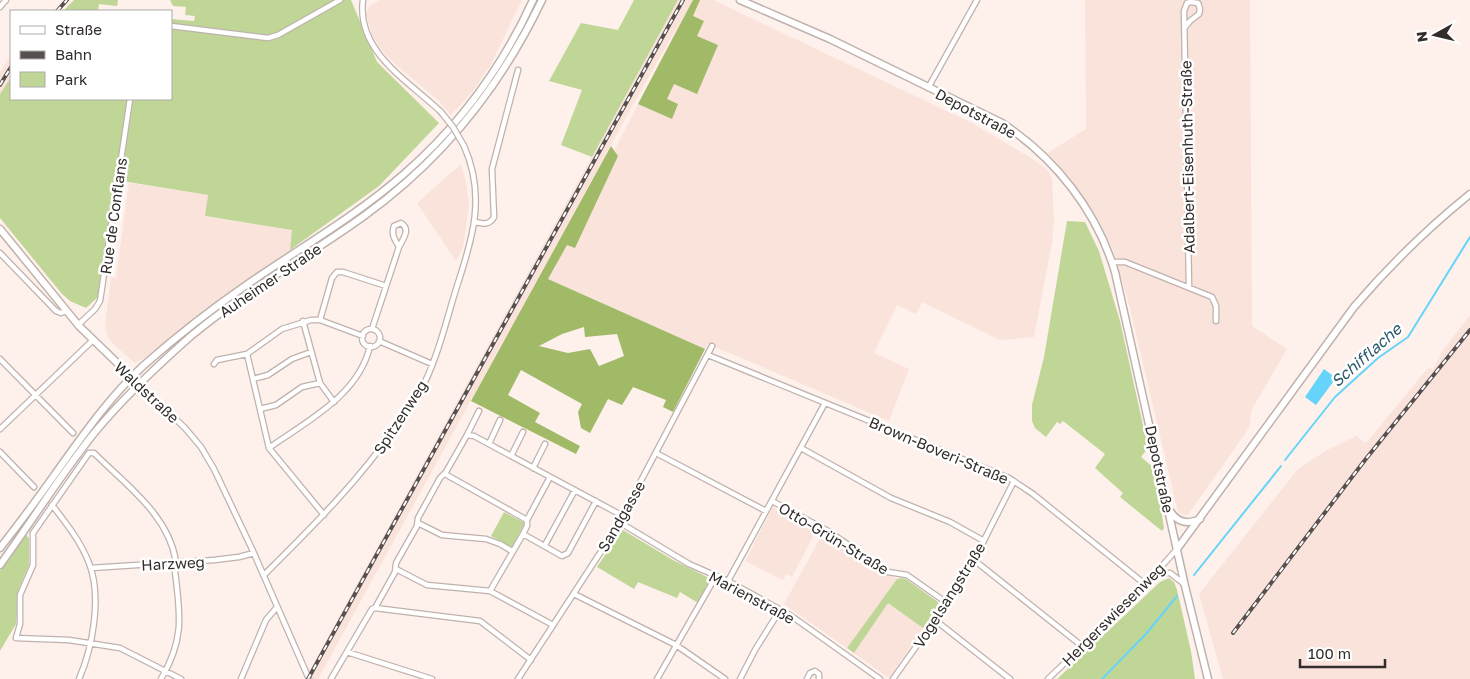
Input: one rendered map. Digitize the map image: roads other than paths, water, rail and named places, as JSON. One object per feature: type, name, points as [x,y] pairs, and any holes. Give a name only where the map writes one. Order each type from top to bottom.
[{"type":"main road","name":"Auheimer Straße","points":[[0,548],[82,437],[132,377],[204,316],[245,286],[363,207],[423,157],[475,98],[500,62],[533,0]]},
{"type":"main road","name":"Auheimer Straße","points":[[0,565],[96,431],[139,384],[167,357],[209,322],[390,197],[424,167],[481,104],[519,44],[542,0]]},
{"type":"main road","name":"Depotstraße","points":[[740,0],[830,39],[1002,123],[1036,149],[1057,170],[1078,196],[1102,237],[1112,262],[1130,332],[1185,586],[1208,679]]},
{"type":"main road","points":[[1177,549],[1354,307],[1421,236],[1470,194]]},
{"type":"main road","name":"Waldstraße","points":[[0,229],[78,325],[139,384]]},
{"type":"main road","points":[[1168,508],[1174,517],[1183,522],[1192,522],[1201,518]]},
{"type":"street","points":[[172,26],[268,38],[278,35],[340,0]]},
{"type":"street","name":"Spitzenweg","points":[[264,575],[324,515],[361,474],[388,439],[420,390],[432,364],[466,259],[475,222],[474,183],[464,146],[453,127],[441,112],[398,75],[380,55],[365,29],[362,16],[363,0]]},
{"type":"street","points":[[928,88],[977,0]]},
{"type":"street","name":"Adalbert-Eisenhuth-Straße","points":[[1185,0],[1189,287]]},
{"type":"street","points":[[1185,7],[1187,3],[1194,2],[1198,4],[1200,9],[1199,14],[1185,27]]},
{"type":"street","points":[[475,222],[486,224],[494,217],[492,170],[518,70]]},
{"type":"street","name":"Rue de Conflans","points":[[78,325],[95,309],[100,301],[130,100]]},
{"type":"street","points":[[372,329],[399,248],[406,234],[406,227],[401,223],[394,226],[393,231],[393,236],[399,248]]},
{"type":"street","points":[[0,253],[56,311],[61,313],[66,311]]},
{"type":"street","points":[[1112,262],[1125,262],[1214,299],[1216,321]]},
{"type":"street","points":[[320,320],[332,278],[337,272],[343,272],[386,286]]},
{"type":"street","points":[[214,364],[217,360],[247,354],[282,328],[303,321],[320,320],[362,336]]},
{"type":"street","points":[[303,321],[320,382],[334,402]]},
{"type":"street","points":[[372,329],[378,333],[379,341]]},
{"type":"street","points":[[372,329],[367,330],[362,336],[363,342],[370,346],[376,345],[379,341]]},
{"type":"street","points":[[0,429],[37,396],[93,340]]},
{"type":"street","points":[[379,341],[432,364]]},
{"type":"street","points":[[269,448],[334,402],[345,391],[361,370],[370,346]]},
{"type":"street","name":"Sandgasse","points":[[518,679],[623,516],[712,346]]},
{"type":"street","points":[[253,379],[268,375],[292,359],[311,352]]},
{"type":"street","points":[[247,354],[269,448],[324,515]]},
{"type":"street","name":"Brown-Boveri-Straße","points":[[708,355],[1014,481],[1146,585]]},
{"type":"street","points":[[0,359],[73,433]]},
{"type":"street","points":[[260,409],[276,406],[302,387],[320,382]]},
{"type":"street","name":"Waldstraße","points":[[139,384],[201,447],[222,485],[254,553],[308,679]]},
{"type":"street","points":[[728,581],[825,403]]},
{"type":"street","points":[[331,679],[372,609],[375,608],[396,569],[396,563],[418,523],[418,518],[479,411]]},
{"type":"street","points":[[489,444],[500,420]]},
{"type":"street","points":[[511,456],[523,432]]},
{"type":"street","points":[[467,435],[472,435],[623,516]]},
{"type":"street","points":[[533,468],[545,444]]},
{"type":"street","points":[[801,448],[891,498],[950,522],[984,541]]},
{"type":"street","points":[[0,452],[34,487]]},
{"type":"street","points":[[161,679],[166,672],[174,655],[180,632],[172,545],[158,519],[145,503],[91,452],[33,533],[33,565],[20,595],[20,619],[16,638],[92,643],[127,650],[166,672],[181,679]]},
{"type":"street","points":[[656,452],[766,511]]},
{"type":"street","points":[[444,474],[528,520]]},
{"type":"street","points":[[490,591],[523,534],[550,477]]},
{"type":"street","name":"Vogelsangstraße","points":[[893,679],[947,603],[974,560],[1014,481]]},
{"type":"street","points":[[545,545],[575,490]]},
{"type":"street","points":[[523,534],[562,556],[568,553],[596,501]]},
{"type":"street","name":"Otto-Grün-Straße","points":[[772,501],[828,531],[888,572],[908,575],[947,603]]},
{"type":"street","points":[[52,505],[75,536],[91,568],[94,598],[92,643],[79,679]]},
{"type":"street","name":"Marienstraße","points":[[619,522],[689,564],[728,581],[790,615],[880,679]]},
{"type":"street","points":[[418,523],[438,534],[449,537],[486,539],[512,551]]},
{"type":"street","name":"Hergerswiesenweg","points":[[1048,679],[1146,585],[1177,549]]},
{"type":"street","name":"Harzweg","points":[[91,568],[222,560],[254,553]]},
{"type":"street","points":[[974,560],[1082,646]]},
{"type":"street","points":[[396,569],[427,585],[490,591],[553,625]]},
{"type":"street","points":[[1152,578],[1163,573],[1170,573],[1177,577],[1185,586]]},
{"type":"street","points":[[657,679],[716,576]]},
{"type":"street","points":[[574,594],[676,646],[725,679]]},
{"type":"street","points":[[241,679],[266,620],[278,606]]},
{"type":"street","points":[[375,608],[477,620],[531,660]]},
{"type":"street","points":[[740,679],[755,650],[780,610]]},
{"type":"street","points":[[935,620],[1010,679]]},
{"type":"street","points":[[347,652],[432,679]]},
{"type":"street","points":[[807,679],[810,673],[815,671],[819,674],[818,679]]},
{"type":"water","points":[[1324,369],[1336,378],[1316,405],[1305,397]]},
{"type":"waterway","name":"Schifflache","points":[[1285,460],[1335,397],[1378,358],[1408,337],[1470,237]]},
{"type":"waterway","name":"Schifflache","points":[[1194,575],[1281,466]]},
{"type":"waterway","name":"Schifflache","points":[[1102,679],[1146,634],[1177,596]]},
{"type":"railway","points":[[58,10],[67,0]]},
{"type":"railway","points":[[308,679],[683,0]]},
{"type":"railway","points":[[0,85],[10,69]]},
{"type":"railway","points":[[1233,633],[1365,460],[1470,330]]}]
